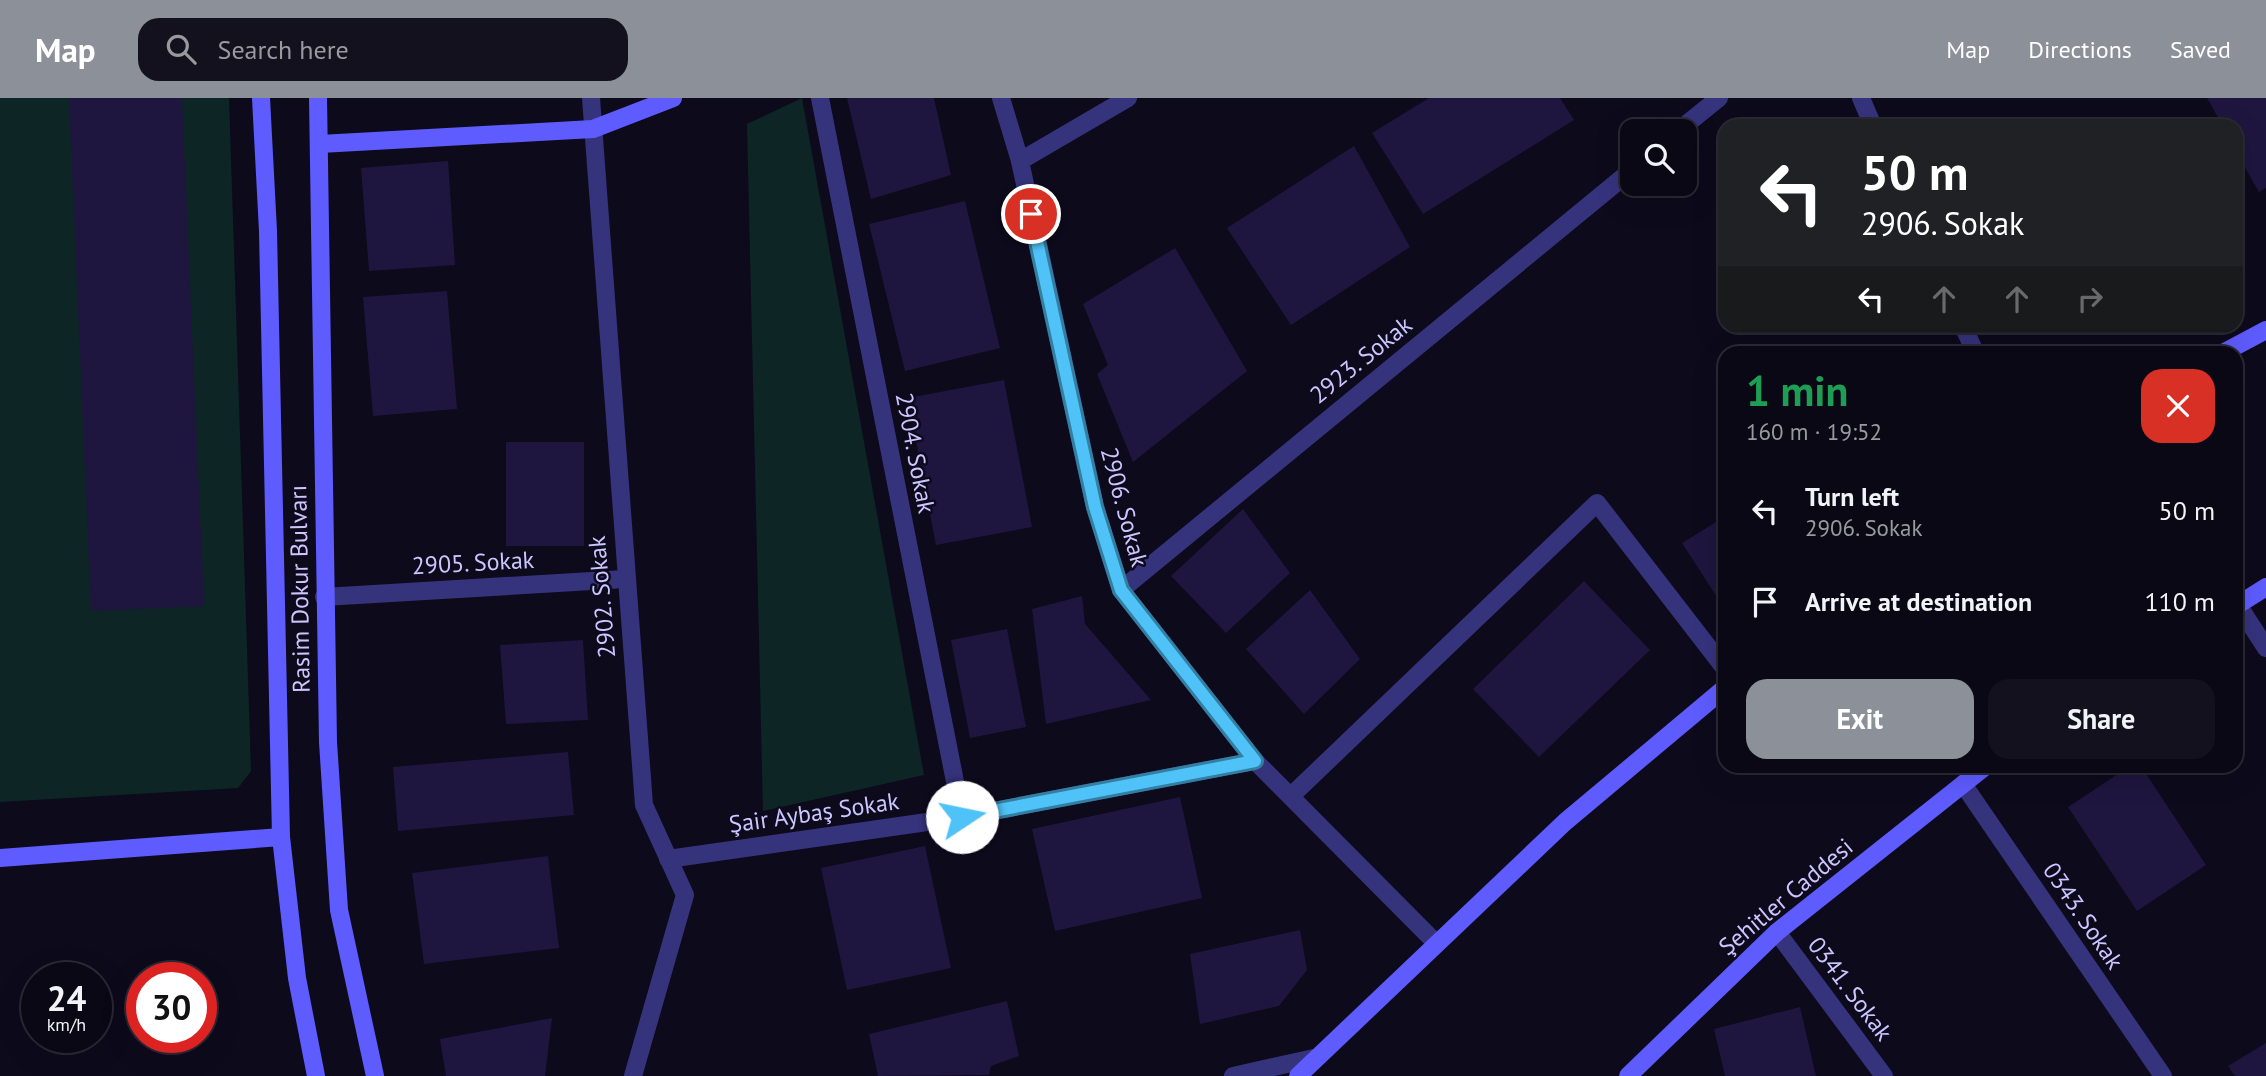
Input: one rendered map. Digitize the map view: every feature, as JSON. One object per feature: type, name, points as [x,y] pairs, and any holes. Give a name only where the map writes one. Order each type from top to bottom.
[{"type":"main road","points":[[261,98],[268,231],[281,837],[297,978],[316,1076]]},
{"type":"main road","name":"Rasim Dokur Bulvarı","points":[[318,98],[328,742],[339,909],[375,1076]]},
{"type":"main road","points":[[320,144],[593,129],[673,98]]},
{"type":"main road","points":[[2236,346],[2266,330]]},
{"type":"main road","points":[[2243,601],[2266,587]]},
{"type":"main road","points":[[1298,1076],[1435,942],[1565,822],[1718,694]]},
{"type":"main road","name":"Şehitler Caddesi","points":[[1628,1076],[1777,932],[1977,773]]},
{"type":"main road","points":[[0,858],[281,837]]},
{"type":"street","name":"2902. Sokak","points":[[591,98],[644,805],[685,895],[633,1076]]},
{"type":"street","name":"2904. Sokak","points":[[820,98],[962,817]]},
{"type":"street","name":"2906. Sokak","points":[[1001,98],[1020,161],[1095,507],[1121,590],[1255,761],[1435,942]]},
{"type":"street","points":[[1020,161],[1128,98]]},
{"type":"street","points":[[1693,119],[1719,98]]},
{"type":"street","points":[[1861,98],[1870,119]]},
{"type":"street","name":"2923. Sokak","points":[[1121,590],[1620,180]]},
{"type":"street","points":[[1290,796],[1597,503],[1718,660]]},
{"type":"street","name":"2905. Sokak","points":[[324,597],[625,579]]},
{"type":"street","points":[[2243,614],[2266,648]]},
{"type":"street","name":"Şair Aybaş Sokak","points":[[668,859],[962,817],[1255,761]]},
{"type":"street","name":"0343. Sokak","points":[[1963,784],[2163,1076]]},
{"type":"street","name":"0341. Sokak","points":[[1777,932],[1884,1076]]},
{"type":"street","points":[[1233,1076],[1314,1058]]},
{"type":"green space","points":[[0,98],[229,98],[251,771],[238,788],[0,802]]},
{"type":"green space","points":[[802,98],[924,775],[763,811],[747,124]]},
{"type":"building","points":[[69,98],[182,98],[204,606],[91,611]]},
{"type":"building","points":[[847,98],[934,98],[951,175],[871,199]]},
{"type":"building","points":[[1429,98],[1560,98],[1574,120],[1423,214],[1372,133]]},
{"type":"building","points":[[2207,98],[2266,98],[2266,188],[2259,192],[2243,164],[2243,119],[2219,119]]},
{"type":"building","points":[[1354,146],[1410,247],[1291,325],[1227,228]]},
{"type":"building","points":[[448,161],[455,265],[369,271],[361,168]]},
{"type":"building","points":[[965,201],[1000,348],[905,371],[869,224]]},
{"type":"building","points":[[1175,248],[1247,371],[1133,462],[1097,374],[1108,365],[1083,304]]},
{"type":"building","points":[[447,291],[457,409],[373,416],[363,297]]},
{"type":"building","points":[[1004,380],[1032,527],[936,545],[908,398]]},
{"type":"building","points":[[506,442],[584,442],[584,546],[506,546]]},
{"type":"building","points":[[1243,509],[1290,573],[1226,633],[1171,576]]},
{"type":"building","points":[[1718,521],[1718,599],[1682,543]]},
{"type":"building","points":[[1584,581],[1650,650],[1539,757],[1473,689]]},
{"type":"building","points":[[1310,590],[1360,659],[1304,714],[1246,649]]},
{"type":"building","points":[[1082,596],[1085,624],[1151,700],[1046,724],[1032,609]]},
{"type":"building","points":[[1007,629],[1026,727],[970,738],[951,640]]},
{"type":"building","points":[[583,640],[588,720],[506,724],[500,645]]},
{"type":"building","points":[[568,752],[574,815],[398,831],[393,767]]},
{"type":"building","points":[[2119,773],[2146,773],[2206,865],[2137,911],[2068,807]]},
{"type":"building","points":[[1180,797],[1202,898],[1055,931],[1032,829]]},
{"type":"building","points":[[925,846],[951,968],[847,990],[821,868]]},
{"type":"building","points":[[548,856],[559,948],[424,964],[412,873]]},
{"type":"building","points":[[1300,930],[1307,970],[1279,1006],[1200,1024],[1190,954]]},
{"type":"building","points":[[1007,1001],[1019,1056],[991,1066],[989,1075],[878,1076],[869,1034]]},
{"type":"building","points":[[1800,1007],[1816,1076],[1725,1076],[1714,1029]]},
{"type":"building","points":[[552,1018],[545,1076],[446,1076],[440,1039]]},
{"type":"building","points":[[2266,1043],[2266,1076],[2235,1076],[2228,1066]]},
{"type":"route","points":[[962,817],[1255,761],[1121,590],[1095,507],[1031,214]]}]
